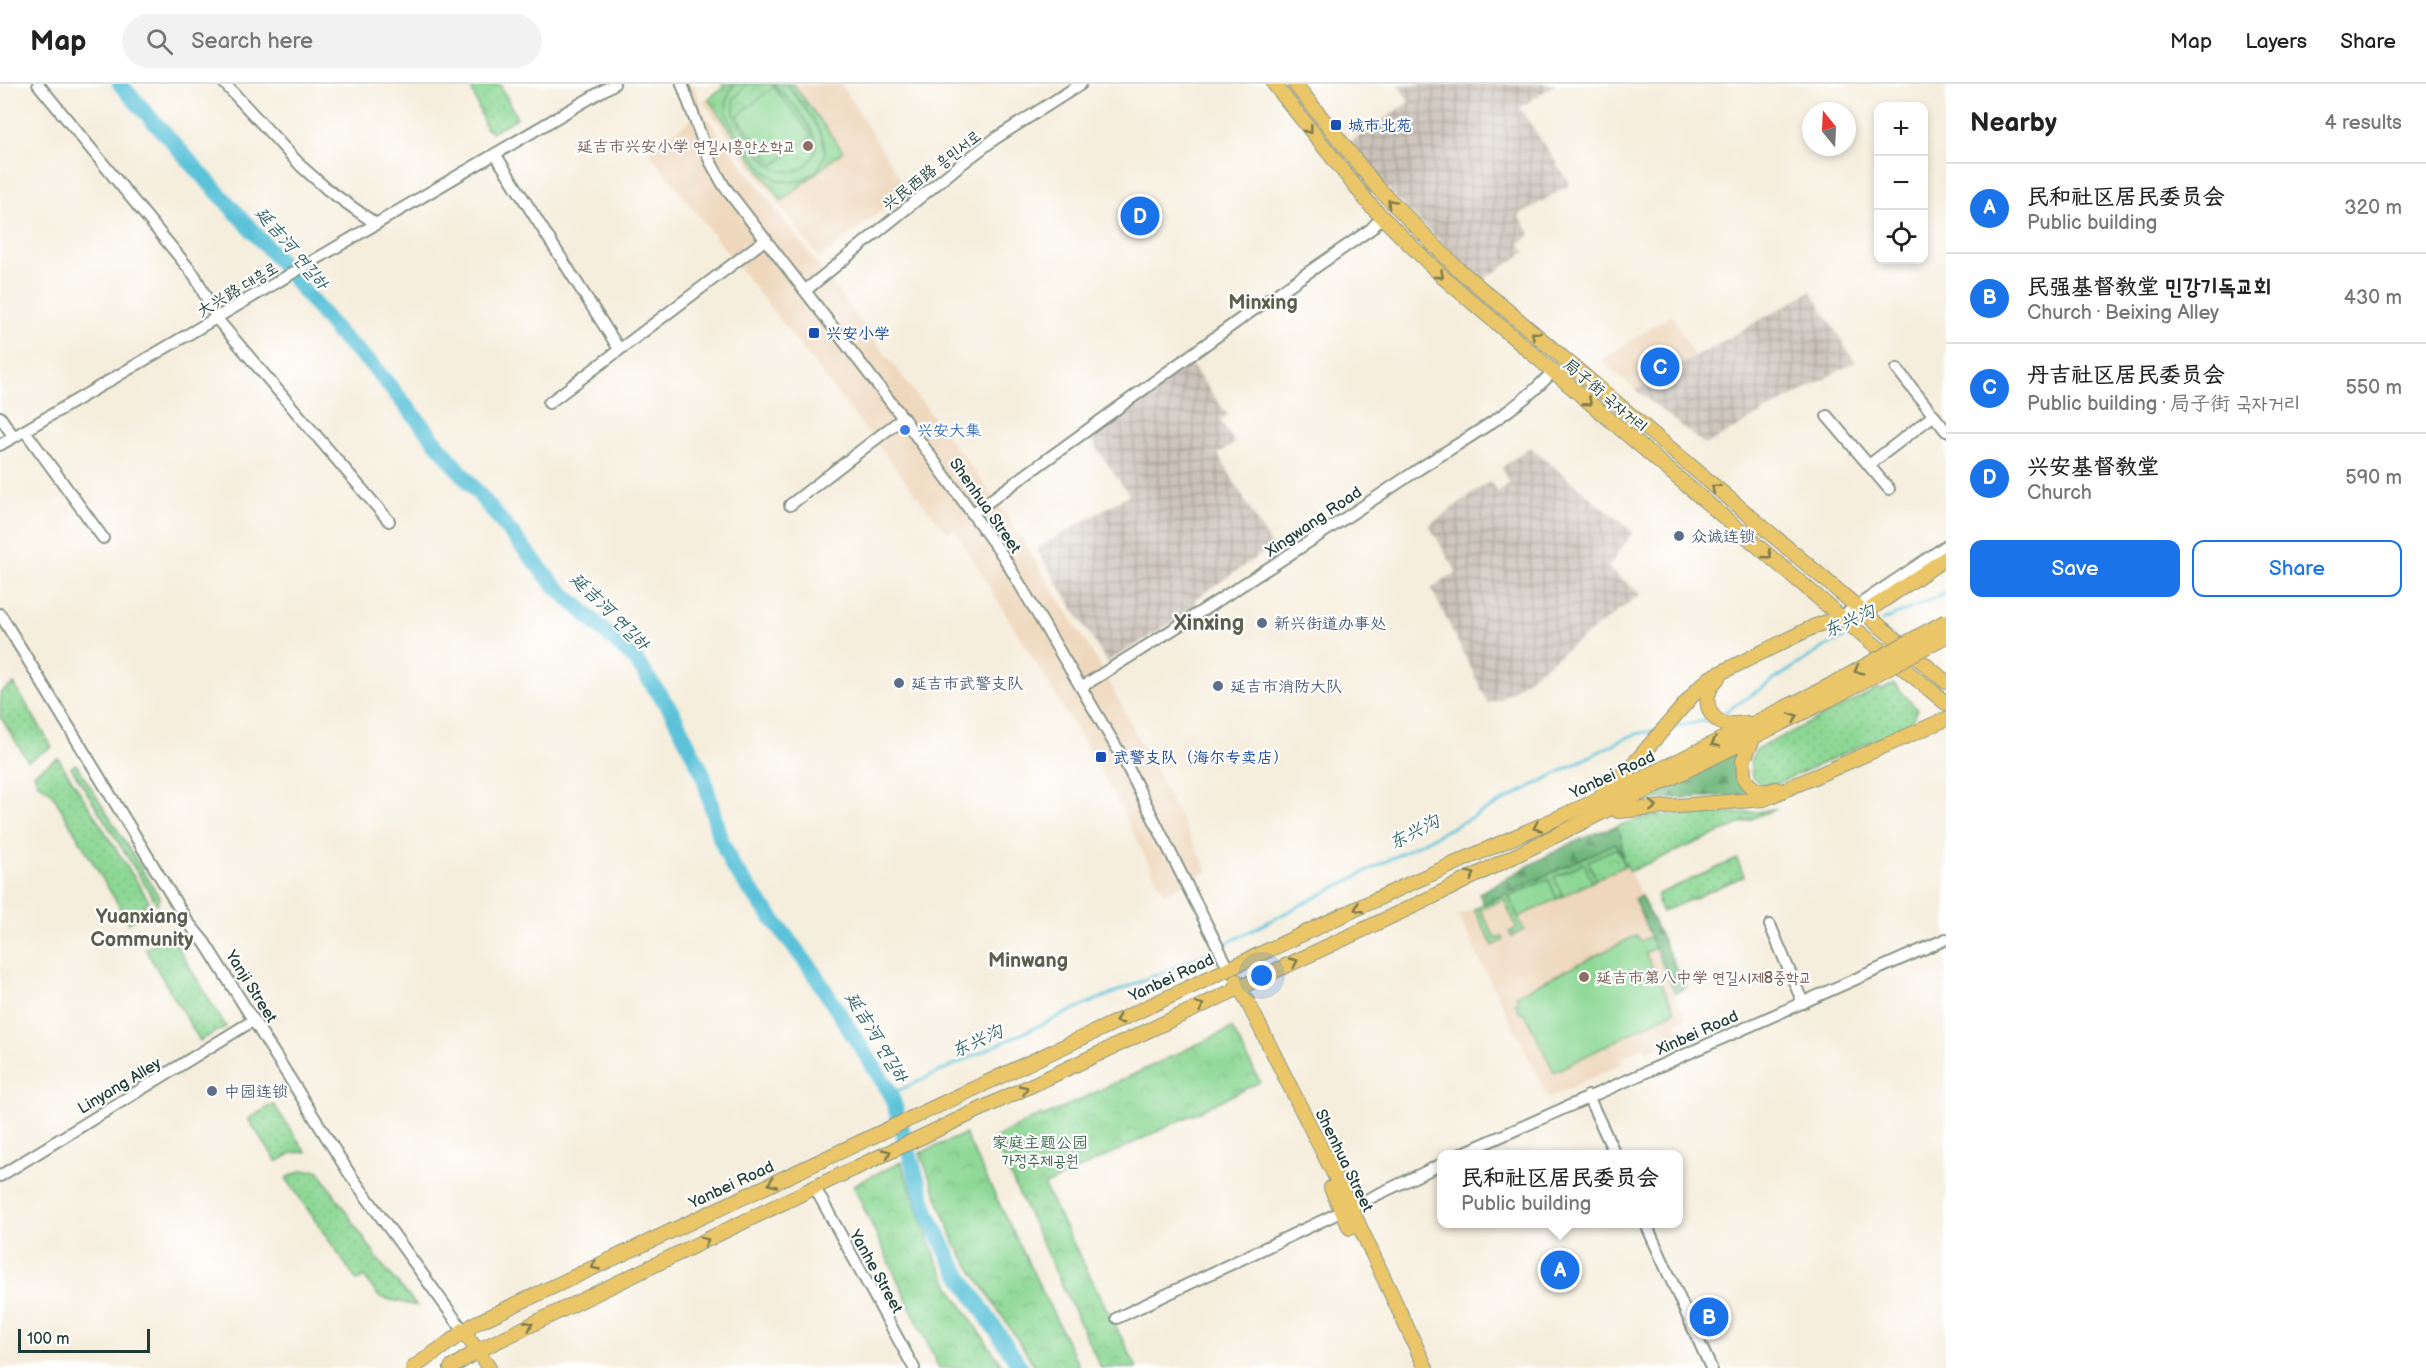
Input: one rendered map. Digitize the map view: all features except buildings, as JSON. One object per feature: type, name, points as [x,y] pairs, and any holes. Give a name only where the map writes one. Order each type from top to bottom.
[{"type":"main road","name":"局子街 국자거리","points":[[1274,84],[1326,152],[1382,217],[1445,279],[1864,637],[1946,703]]},
{"type":"main road","name":"局子街 국자거리","points":[[1295,84],[1377,187],[1457,268],[1946,682]]},
{"type":"main road","points":[[1862,613],[1946,558]]},
{"type":"main road","points":[[1768,717],[1742,725],[1726,725],[1712,716],[1706,699],[1710,687],[1718,678],[1844,620]]},
{"type":"main road","points":[[1592,809],[1710,678],[1815,626],[1844,620]]},
{"type":"main road","name":"Yanbei Road","points":[[413,1368],[462,1330],[961,1093],[1229,969],[1755,736],[1946,621]]},
{"type":"main road","name":"Yanbei Road","points":[[451,1368],[477,1351],[834,1178],[1419,903],[1768,717],[1830,692],[1946,636]]},
{"type":"main road","points":[[1592,809],[1748,802],[1764,799],[1946,717]]},
{"type":"main road","points":[[1755,736],[1743,760],[1743,774],[1751,787],[1763,792],[1784,786],[1946,717]]},
{"type":"main road","name":"Shenhua Street","points":[[1229,969],[1426,1368]]},
{"type":"main road","name":"Shenhua Street","points":[[1346,1208],[1416,1368]]},
{"type":"main road","name":"Yanji Street","points":[[462,1330],[489,1368]]},
{"type":"street","points":[[39,84],[195,276],[221,316],[389,521]]},
{"type":"street","points":[[225,84],[302,167],[328,190],[376,224]]},
{"type":"street","name":"大兴路 대흥로","points":[[0,445],[614,84]]},
{"type":"street","name":"Shenhua Street","points":[[682,84],[717,175],[903,418],[973,513],[1035,605],[1125,760],[1229,969]]},
{"type":"street","name":"兴民西路 흥민서로","points":[[807,290],[946,175],[996,138],[1081,84]]},
{"type":"street","points":[[495,154],[620,349]]},
{"type":"street","points":[[973,513],[1242,318],[1371,230],[1382,217]]},
{"type":"street","points":[[549,403],[766,239]]},
{"type":"street","points":[[1897,369],[1946,431]]},
{"type":"street","name":"Xingwang Road","points":[[1083,686],[1254,579],[1524,398],[1553,371]]},
{"type":"street","points":[[1869,465],[1934,415]]},
{"type":"street","points":[[1827,416],[1889,489]]},
{"type":"street","points":[[0,417],[14,437]]},
{"type":"street","points":[[790,505],[903,418]]},
{"type":"street","points":[[25,431],[103,538]]},
{"type":"street","points":[[1844,620],[1862,613],[1946,546]]},
{"type":"street","name":"Yanji Street","points":[[0,614],[187,921],[205,943],[349,1173],[462,1330]]},
{"type":"street","points":[[1770,925],[1803,1003]]},
{"type":"street","name":"Xinbei Road","points":[[1472,1150],[1588,1096],[1946,939]]},
{"type":"street","name":"Linyang Alley","points":[[0,1176],[254,1020]]},
{"type":"street","points":[[1588,1096],[1613,1150]]},
{"type":"street","points":[[1117,1318],[1437,1166]]},
{"type":"street","name":"Yanhe Street","points":[[815,1188],[914,1368]]},
{"type":"street","points":[[1648,1228],[1711,1368]]},
{"type":"shaded area","name":"兴安大集","points":[[679,84],[693,84],[704,114],[1007,515],[1100,665],[1208,871],[1164,894],[1099,767],[954,529],[948,532],[940,525],[648,151],[692,119]]},
{"type":"shaded area","name":"延吉市兴安小学 연길시흥안소학교","points":[[722,84],[841,84],[908,191],[819,258],[703,102],[724,87]]},
{"type":"shaded area","points":[[1398,84],[1555,84],[1520,108],[1570,184],[1519,216],[1531,234],[1520,244],[1526,252],[1481,281],[1395,198],[1351,142],[1409,102]]},
{"type":"shaded area","points":[[1811,291],[1855,362],[1705,445],[1636,390]]},
{"type":"shaded area","points":[[1672,315],[1694,357],[1636,390],[1600,360]]},
{"type":"shaded area","points":[[1190,363],[1228,415],[1220,420],[1235,443],[1218,454],[1272,547],[1194,600],[1198,607],[1107,662],[1036,549],[1129,495],[1086,433]]},
{"type":"shaded area","points":[[1530,447],[1633,532],[1608,568],[1641,594],[1501,699],[1488,703],[1431,588],[1457,573],[1429,525],[1490,481],[1498,492],[1510,483],[1501,468]]},
{"type":"shaded area","name":"延吉市第八中学 연길시제8중학교","points":[[1616,843],[1686,988],[1675,993],[1686,1018],[1675,1023],[1681,1036],[1648,1052],[1644,1047],[1621,1057],[1623,1063],[1549,1098],[1458,916]]},
{"type":"green space","points":[[470,84],[500,84],[517,118],[493,132],[486,129]]},
{"type":"green space","points":[[722,84],[793,84],[843,151],[782,201],[708,99],[724,87]]},
{"type":"green space","points":[[735,84],[747,84],[734,99],[734,116],[738,123],[768,163],[781,171],[789,172],[804,167],[810,162],[816,147],[813,133],[803,118],[790,101],[772,84],[787,84],[819,130],[824,143],[824,155],[820,167],[808,177],[795,182],[781,181],[767,172],[739,137],[730,120],[727,102],[729,93]]},
{"type":"green space","points":[[774,87],[812,136],[774,165],[737,116]]},
{"type":"green space","points":[[14,684],[52,747],[28,761],[0,716],[0,693]]},
{"type":"green space","points":[[1894,684],[1917,709],[1913,719],[1901,728],[1776,784],[1761,784],[1752,777],[1750,760],[1757,749],[1879,688],[1881,690]]},
{"type":"green space","points":[[1741,750],[1736,768],[1739,777],[1750,792],[1748,795],[1641,800]]},
{"type":"green space","points":[[58,758],[149,901],[143,905],[148,910],[129,923],[51,792],[38,783],[34,773]]},
{"type":"green space","points":[[76,764],[160,898],[157,904],[71,767]]},
{"type":"green space","points":[[1777,808],[1630,871],[1616,848],[1588,861],[1596,879],[1592,882],[1583,863],[1555,877],[1563,896],[1557,899],[1548,879],[1509,896],[1524,930],[1512,936],[1509,932],[1517,928],[1504,899],[1480,910],[1496,939],[1502,937],[1504,940],[1493,946],[1474,909],[1616,843],[1623,855],[1616,828],[1608,829],[1648,816],[1757,812]]},
{"type":"green space","points":[[1616,828],[1621,834],[1623,856],[1616,843],[1484,904],[1479,893],[1567,845]]},
{"type":"green space","points":[[1617,848],[1625,866],[1596,879],[1588,861]]},
{"type":"green space","points":[[1737,859],[1744,876],[1662,912],[1657,902],[1658,894]]},
{"type":"green space","points":[[1584,863],[1592,882],[1563,896],[1554,877]]},
{"type":"green space","points":[[1548,879],[1557,899],[1518,917],[1509,897]]},
{"type":"green space","points":[[1641,896],[1686,988],[1675,993],[1634,899]]},
{"type":"green space","points":[[1637,935],[1640,941],[1650,937],[1655,948],[1645,953],[1675,1011],[1554,1072],[1524,1012],[1521,1014],[1515,1003],[1518,1001],[1516,995]]},
{"type":"green space","points":[[168,936],[172,938],[226,1027],[200,1041],[145,949]]},
{"type":"green space","name":"家庭主题公园 가정주제공원","points":[[1232,1028],[1260,1082],[1044,1186],[1137,1368],[1101,1368],[993,1139],[1041,1114],[1043,1117]]},
{"type":"green space","points":[[273,1104],[306,1152],[292,1153],[277,1162],[248,1119]]},
{"type":"green space","points":[[965,1134],[1080,1368],[1036,1368],[955,1244],[920,1153]]},
{"type":"green space","points":[[901,1162],[938,1264],[959,1302],[1004,1368],[939,1368],[853,1185]]},
{"type":"green space","points":[[318,1170],[379,1261],[417,1306],[379,1297],[364,1277],[357,1281],[286,1178],[301,1171]]},
{"type":"waterway","name":"延吉河 연길하","points":[[120,84],[277,258],[338,333],[373,366],[554,585],[634,658],[672,712],[703,774],[718,832],[732,866],[811,969],[891,1094],[927,1212],[953,1265],[1021,1368]]},
{"type":"waterway","name":"东兴沟","points":[[1882,621],[1946,593]]},
{"type":"waterway","name":"东兴沟","points":[[1719,716],[1823,648],[1854,633]]},
{"type":"waterway","name":"东兴沟","points":[[1672,727],[1710,720]]},
{"type":"waterway","name":"东兴沟","points":[[891,1094],[1082,1006],[1204,955],[1616,743],[1635,734],[1657,730]]},
{"type":"place","name":"城市北苑","points":[[1336,125]]},
{"type":"place","name":"延吉市兴安小学 연길시흥안소학교","points":[[808,146]]},
{"type":"place","name":"兴安基督教堂","points":[[1140,216]]},
{"type":"place","name":"兴安小学","points":[[814,333]]},
{"type":"place","name":"丹吉社区居民委员会","points":[[1660,367]]},
{"type":"place","name":"兴安大集","points":[[905,430]]},
{"type":"place","name":"众诚连锁","points":[[1679,536]]},
{"type":"place","name":"新兴街道办事处","points":[[1262,623]]},
{"type":"place","name":"延吉市武警支队","points":[[899,683]]},
{"type":"place","name":"延吉市消防大队","points":[[1218,686]]},
{"type":"place","name":"武警支队（海尔专卖店）","points":[[1101,757]]},
{"type":"place","name":"延吉市第八中学 연길시제8중학교","points":[[1584,977]]},
{"type":"place","name":"中园连锁","points":[[212,1091]]},
{"type":"place","name":"民和社区居民委员会","points":[[1560,1270]]},
{"type":"place","name":"民强基督教堂 민강기독교회","points":[[1709,1317]]},
{"type":"district","name":"Minxing","points":[[1263,302]]},
{"type":"district","name":"Xinxing","points":[[1209,622]]},
{"type":"district","name":"Yuanxiang Community","points":[[142,928]]},
{"type":"district","name":"Minwang","points":[[1028,960]]}]
